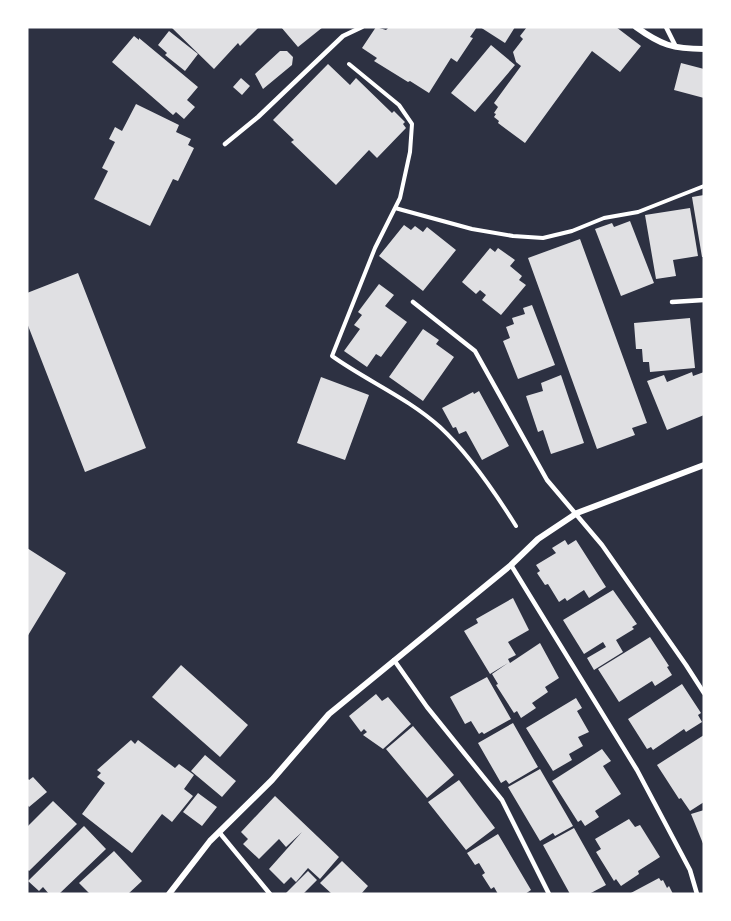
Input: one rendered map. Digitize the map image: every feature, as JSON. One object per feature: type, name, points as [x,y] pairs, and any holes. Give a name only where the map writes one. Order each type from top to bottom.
[{"type":"street","points":[[636,27],[649,37],[677,49],[704,49]]},
{"type":"street","points":[[169,894],[219,832],[272,780],[329,714],[511,565],[538,539],[577,513],[704,465]]},
{"type":"lane","points":[[225,144],[258,117],[343,36],[362,27]]},
{"type":"lane","points":[[666,27],[677,49]]},
{"type":"lane","points":[[672,302],[704,300]]},
{"type":"lane","points":[[413,302],[475,351],[547,480],[577,513],[704,693]]},
{"type":"lane","points":[[511,565],[637,770],[690,870],[697,894]]},
{"type":"lane","points":[[394,660],[427,707],[502,800],[549,894]]},
{"type":"lane","points":[[219,832],[270,894]]},
{"type":"path","points":[[395,208],[472,229],[543,238],[572,231],[604,218],[638,212],[704,186]]},
{"type":"building","points":[[171,27],[259,27],[240,46],[238,43],[214,69]]},
{"type":"building","points":[[281,27],[323,27],[298,47]]},
{"type":"building","points":[[376,27],[386,30],[389,27],[477,27],[470,37],[473,38],[457,62],[451,58],[429,93],[374,61],[377,58],[362,48]]},
{"type":"building","points":[[480,27],[515,27],[505,43]]},
{"type":"building","points":[[527,27],[616,27],[641,46],[620,72],[592,51],[525,143],[498,123],[494,113],[498,107],[494,103],[521,66],[516,62],[513,52],[523,39],[520,36]]},
{"type":"building","points":[[169,31],[198,54],[185,71],[165,55],[167,53],[158,45]]},
{"type":"building","points":[[134,36],[198,87],[187,100],[195,107],[184,119],[176,112],[173,115],[112,62]]},
{"type":"building","points":[[491,45],[515,65],[475,112],[451,93]]},
{"type":"building","points":[[280,51],[287,51],[293,57],[292,65],[263,89],[255,74]]},
{"type":"building","points":[[681,63],[704,69],[704,98],[674,90]]},
{"type":"building","points":[[328,64],[350,85],[356,78],[392,113],[394,111],[405,122],[403,124],[406,128],[377,158],[369,150],[336,185],[291,142],[294,140],[273,120]]},
{"type":"building","points":[[241,78],[250,86],[242,95],[233,87]]},
{"type":"building","points":[[136,104],[179,125],[176,132],[191,139],[188,145],[194,148],[178,181],[173,179],[150,226],[94,199],[108,171],[102,168],[115,142],[109,139],[115,127],[122,131]]},
{"type":"building","points":[[704,195],[704,257],[702,257],[692,197]]},
{"type":"building","points":[[690,208],[698,256],[673,260],[676,276],[656,279],[645,215]]},
{"type":"building","points":[[630,221],[654,283],[621,296],[595,229],[612,223],[614,227]]},
{"type":"building","points":[[404,225],[411,230],[415,226],[423,232],[427,227],[456,250],[423,291],[379,256]]},
{"type":"building","points":[[580,239],[647,423],[632,428],[635,435],[597,449],[528,258]]},
{"type":"building","points":[[490,248],[495,252],[498,248],[515,260],[510,266],[522,276],[519,280],[526,285],[501,315],[482,300],[486,295],[480,290],[476,294],[462,282]]},
{"type":"building","points":[[78,273],[146,448],[85,472],[27,323],[27,293]]},
{"type":"building","points":[[379,284],[394,295],[385,306],[407,322],[381,357],[376,354],[367,367],[344,351],[360,329],[354,325],[362,315],[358,312]]},
{"type":"building","points":[[532,305],[555,365],[518,379],[503,341],[510,338],[506,327],[514,324],[512,318],[525,314],[523,308]]},
{"type":"building","points":[[690,318],[695,368],[650,372],[649,362],[643,362],[642,349],[636,349],[634,323]]},
{"type":"building","points":[[423,329],[439,340],[436,344],[454,357],[423,401],[389,377]]},
{"type":"building","points":[[692,372],[693,376],[704,372],[704,415],[667,430],[647,381],[664,375],[667,382]]},
{"type":"building","points":[[561,375],[584,443],[551,454],[543,430],[538,432],[526,396],[543,391],[541,383]]},
{"type":"building","points":[[321,377],[369,395],[345,460],[297,443]]},
{"type":"building","points":[[479,391],[509,446],[482,460],[466,431],[459,434],[442,408]]},
{"type":"building","points":[[565,540],[568,545],[576,540],[606,587],[589,598],[584,590],[567,601],[565,598],[559,602],[548,584],[545,585],[537,573],[540,571],[536,565],[556,553],[552,548]]},
{"type":"building","points":[[27,548],[66,573],[27,637]]},
{"type":"building","points":[[613,590],[637,624],[632,627],[634,629],[616,640],[623,652],[594,670],[587,658],[606,647],[603,642],[584,654],[563,620]]},
{"type":"building","points":[[513,598],[529,630],[508,642],[516,655],[508,659],[510,663],[540,643],[559,678],[545,687],[548,692],[532,703],[536,708],[521,718],[517,711],[514,713],[496,685],[498,684],[492,674],[508,663],[490,674],[464,631],[478,623],[476,619]]},
{"type":"building","points":[[650,637],[669,666],[667,667],[672,675],[655,686],[652,681],[619,702],[598,669]]},
{"type":"building","points":[[181,665],[248,725],[220,757],[152,697]]},
{"type":"building","points":[[487,677],[511,719],[484,734],[482,732],[479,734],[471,721],[465,724],[450,697]]},
{"type":"building","points":[[682,684],[701,713],[698,715],[702,722],[686,732],[684,729],[653,750],[651,747],[647,749],[628,719]]},
{"type":"building","points":[[376,694],[382,701],[388,697],[411,724],[383,749],[363,735],[367,732],[364,729],[361,732],[349,716]]},
{"type":"building","points":[[576,698],[582,708],[577,711],[589,732],[578,737],[583,746],[569,754],[572,760],[553,771],[526,728]]},
{"type":"building","points":[[513,723],[538,767],[509,784],[506,780],[501,783],[478,743]]},
{"type":"building","points":[[413,726],[454,775],[427,798],[386,749]]},
{"type":"building","points":[[704,735],[704,802],[690,811],[681,798],[679,799],[657,765]]},
{"type":"building","points":[[131,740],[135,744],[138,740],[175,768],[179,764],[194,775],[184,789],[193,796],[172,822],[162,814],[132,853],[82,814],[105,783],[97,777],[101,773],[97,770]]},
{"type":"building","points":[[602,749],[611,761],[603,766],[621,794],[595,811],[599,817],[585,826],[581,820],[578,822],[552,781]]},
{"type":"building","points":[[205,755],[236,781],[222,797],[191,771]]},
{"type":"building","points":[[540,769],[573,826],[555,836],[553,833],[540,841],[508,787]]},
{"type":"building","points":[[33,777],[47,792],[29,807],[27,778],[29,780]]},
{"type":"building","points":[[459,780],[495,828],[466,850],[428,802]]},
{"type":"building","points":[[198,793],[217,807],[202,826],[183,812]]},
{"type":"building","points":[[275,796],[339,857],[320,879],[308,868],[296,882],[291,877],[284,884],[269,869],[302,832],[286,847],[279,839],[259,859],[243,844],[248,839],[241,832]]},
{"type":"building","points":[[53,801],[77,824],[29,871],[27,869],[27,827]]},
{"type":"building","points":[[704,810],[704,846],[691,814]]},
{"type":"building","points":[[629,819],[635,827],[640,825],[660,857],[638,871],[639,874],[621,886],[616,879],[614,881],[596,852],[601,849],[595,839]]},
{"type":"building","points":[[84,826],[106,849],[59,894],[49,894],[43,887],[39,891],[28,881]]},
{"type":"building","points":[[574,828],[606,885],[589,894],[570,894],[543,845]]},
{"type":"building","points":[[498,834],[531,890],[525,894],[498,894],[494,887],[491,889],[482,875],[485,873],[479,863],[475,865],[467,853]]},
{"type":"building","points":[[114,851],[142,881],[128,894],[90,894],[79,883]]},
{"type":"building","points":[[342,861],[368,886],[361,894],[332,894],[320,883]]},
{"type":"building","points":[[308,871],[317,880],[303,894],[287,894],[286,893]]},
{"type":"building","points":[[659,878],[663,880],[667,888],[669,886],[673,894],[629,894]]}]
